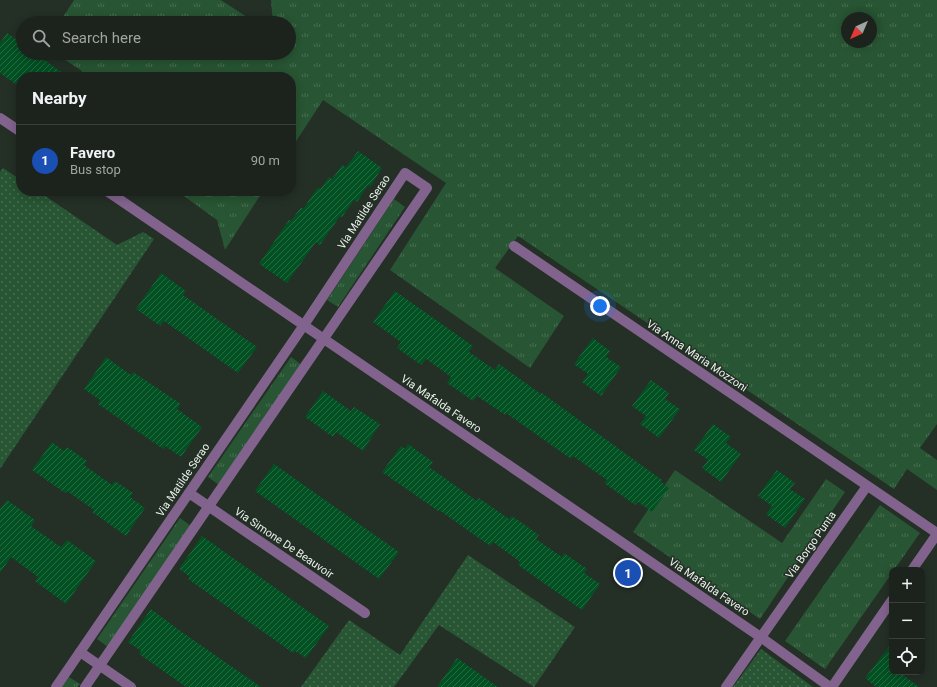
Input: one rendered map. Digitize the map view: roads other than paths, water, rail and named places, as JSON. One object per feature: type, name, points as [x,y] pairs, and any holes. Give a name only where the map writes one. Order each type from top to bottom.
[{"type":"street","points":[[0,118],[16,129]]},
{"type":"street","name":"Via Matilde Serao","points":[[56,687],[304,326],[405,173],[427,188],[85,687]]},
{"type":"street","name":"Via Mafalda Favero","points":[[114,196],[762,638],[831,687]]},
{"type":"street","name":"Via Anna Maria Mozzoni","points":[[514,246],[867,486]]},
{"type":"street","points":[[867,486],[937,534],[914,567]]},
{"type":"street","name":"Via Borgo Punta","points":[[726,687],[762,638],[867,486]]},
{"type":"street","name":"Via Simone De Beauvoir","points":[[190,492],[365,613]]},
{"type":"street","points":[[831,687],[890,603]]},
{"type":"street","points":[[80,652],[131,687]]},
{"type":"place","name":"Favero","points":[[628,573]]}]
